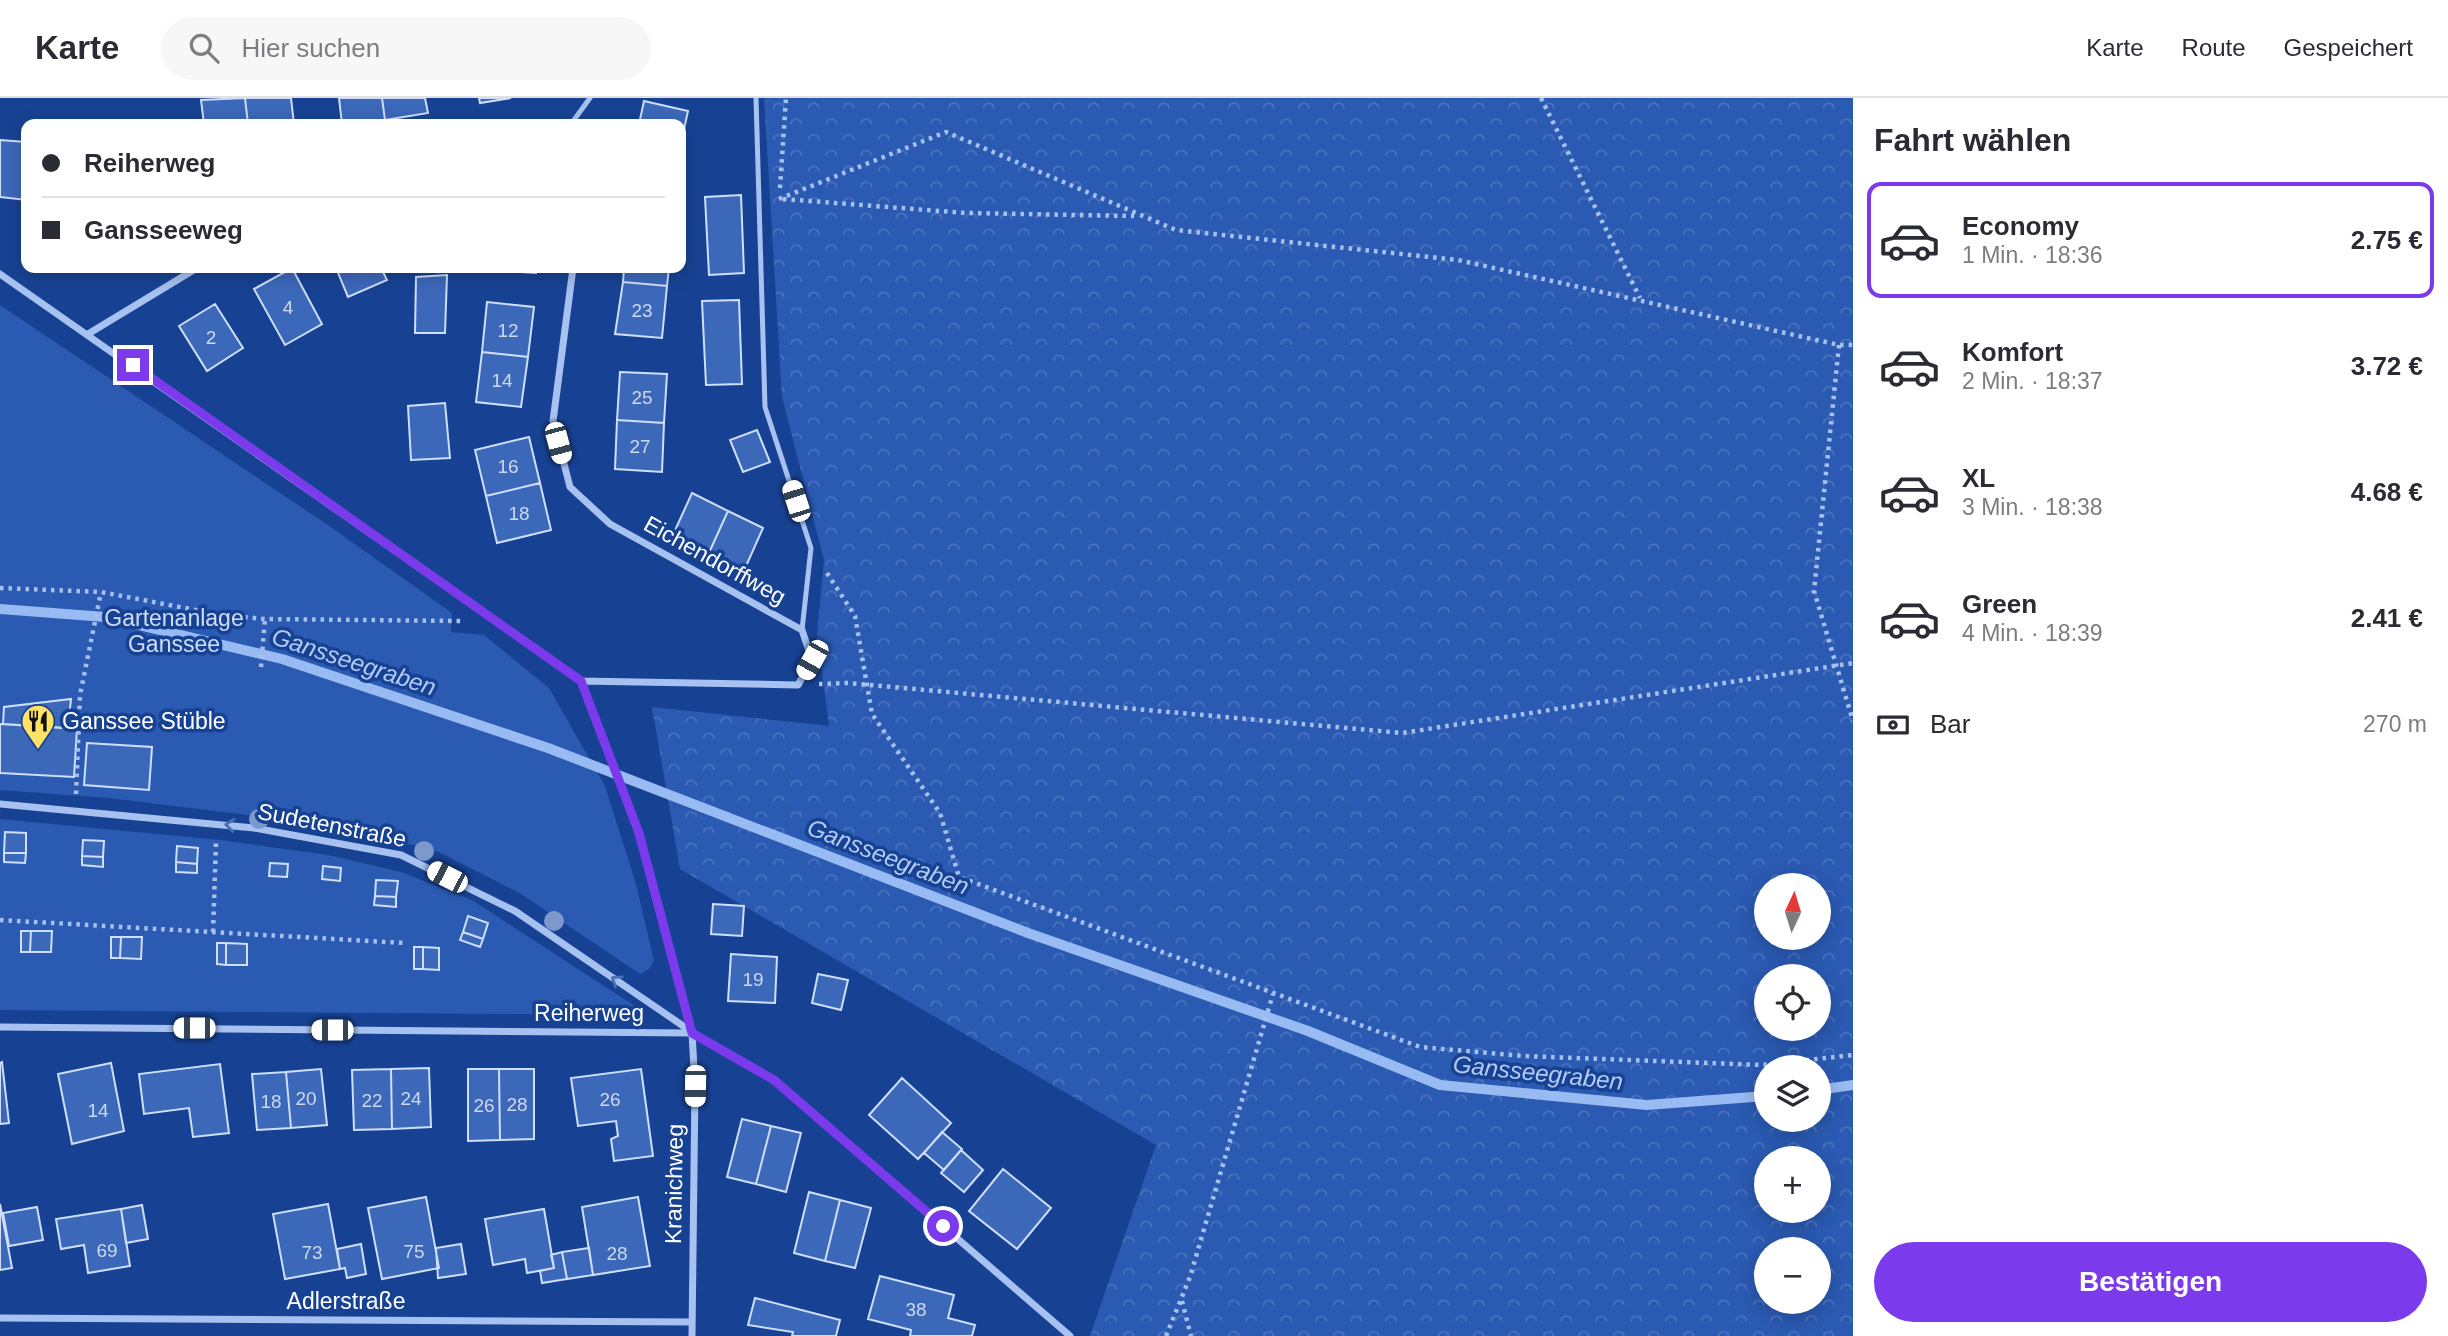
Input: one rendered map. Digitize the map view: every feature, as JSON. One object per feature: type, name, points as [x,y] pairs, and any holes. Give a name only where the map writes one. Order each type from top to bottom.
[{"type":"street","points":[[88,334],[189,273]]},
{"type":"street","name":"Eichendorffweg","points":[[572,273],[553,421],[570,487],[610,524],[802,630],[812,660],[798,685]]},
{"type":"street","points":[[0,274],[581,681],[798,685]]},
{"type":"street","name":"Kranichweg","points":[[581,681],[639,833],[692,1033],[695,1086],[692,1336]]},
{"type":"street","name":"Sudetenstraße","points":[[0,804],[76,809],[254,828],[401,855],[515,911],[692,1033]]},
{"type":"street","name":"Reiherweg","points":[[0,1027],[692,1033],[774,1080],[1070,1336]]},
{"type":"street","name":"Adlerstraße","points":[[0,1318],[692,1322]]},
{"type":"lane","points":[[575,119],[590,98]]},
{"type":"lane","points":[[756,98],[765,407],[811,548],[802,630]]},
{"type":"path","points":[[779,199],[786,98]]},
{"type":"path","points":[[1541,98],[1641,298]]},
{"type":"path","points":[[760,209],[946,132],[1138,216],[1177,230],[1458,260],[1641,298],[1839,345],[1853,345]]},
{"type":"path","points":[[779,199],[965,213],[1138,216]]},
{"type":"path","points":[[1839,345],[1814,591],[1834,666],[1853,720]]},
{"type":"path","points":[[811,548],[855,616],[872,714],[940,813],[959,877],[1420,1047],[1522,1056],[1762,1065],[1853,1055]]},
{"type":"path","points":[[0,588],[101,592],[222,615],[265,619],[452,622],[492,617]]},
{"type":"path","points":[[76,809],[80,695],[101,592]]},
{"type":"path","points":[[261,667],[265,619]]},
{"type":"path","points":[[798,685],[848,682],[1402,733],[1853,663]]},
{"type":"path","points":[[213,932],[217,824]]},
{"type":"path","points":[[0,920],[405,943]]},
{"type":"path","points":[[1166,1336],[1182,1300],[1273,994]]},
{"type":"path","points":[[1182,1300],[1191,1336]]},
{"type":"green space","points":[[764,98],[1853,98],[1853,1336],[1090,1336],[1156,1145],[680,869],[652,707],[829,726],[817,634],[824,560],[782,397]]},
{"type":"green space","name":"Gartenanlage Ganssee","points":[[0,305],[325,523],[452,613],[451,632],[484,635],[549,688],[605,786],[636,884],[654,961],[649,969],[640,974],[521,894],[439,852],[339,826],[109,798],[0,790]]},
{"type":"green space","points":[[0,819],[220,840],[328,855],[401,872],[472,900],[638,1008],[632,1015],[0,1010]]},
{"type":"building","points":[[245,98],[247,119],[203,119],[201,100]]},
{"type":"building","points":[[245,98],[291,98],[293,119],[247,119]]},
{"type":"building","points":[[339,98],[382,98],[385,119],[341,119]]},
{"type":"building","points":[[382,98],[425,98],[428,113],[385,119]]},
{"type":"building","points":[[479,98],[511,98],[480,103]]},
{"type":"building","points":[[644,101],[688,111],[686,120],[640,119]]},
{"type":"building","points":[[0,140],[21,142],[21,199],[0,197]]},
{"type":"building","points":[[741,195],[744,273],[709,275],[705,197]]},
{"type":"building","points":[[283,273],[295,273],[322,324],[285,345],[254,289]]},
{"type":"building","points":[[338,273],[384,273],[387,280],[348,297]]},
{"type":"building","points":[[624,273],[668,273],[667,286],[623,282]]},
{"type":"building","points":[[447,275],[445,333],[415,333],[416,277]]},
{"type":"building","points":[[623,282],[667,286],[662,338],[615,334]]},
{"type":"building","points":[[739,300],[742,384],[706,385],[702,301]]},
{"type":"building","points":[[487,302],[534,307],[528,357],[482,352]]},
{"type":"building","points":[[215,304],[243,348],[207,371],[179,326]]},
{"type":"building","points":[[482,352],[528,357],[521,407],[476,402]]},
{"type":"building","points":[[620,372],[667,374],[664,423],[617,420]]},
{"type":"building","points":[[445,403],[450,458],[411,460],[408,406]]},
{"type":"building","points":[[617,420],[664,423],[662,472],[615,469]]},
{"type":"building","points":[[757,430],[770,462],[743,472],[730,440]]},
{"type":"building","points":[[529,437],[540,483],[486,496],[475,450]]},
{"type":"building","points":[[540,483],[551,530],[497,543],[486,496]]},
{"type":"building","points":[[692,493],[728,511],[708,555],[672,537]]},
{"type":"building","points":[[728,511],[763,528],[743,573],[708,555]]},
{"type":"building","points":[[71,699],[68,728],[3,724],[4,707]]},
{"type":"building","name":"Ganssee Stüble","points":[[0,724],[77,729],[74,777],[0,773]]},
{"type":"building","points":[[87,743],[152,747],[149,790],[84,785]]},
{"type":"building","points":[[5,832],[26,833],[26,853],[4,853]]},
{"type":"building","points":[[83,840],[104,841],[103,857],[82,856]]},
{"type":"building","points":[[177,846],[198,848],[197,864],[176,862]]},
{"type":"building","points":[[4,853],[26,853],[25,863],[4,862]]},
{"type":"building","points":[[82,856],[103,857],[103,867],[82,865]]},
{"type":"building","points":[[176,862],[197,864],[197,873],[176,872]]},
{"type":"building","points":[[270,863],[288,864],[287,877],[269,876]]},
{"type":"building","points":[[323,866],[341,868],[340,881],[322,879]]},
{"type":"building","points":[[376,880],[398,881],[396,897],[375,896]]},
{"type":"building","points":[[375,896],[396,897],[396,907],[374,905]]},
{"type":"building","points":[[713,904],[744,906],[742,936],[711,934]]},
{"type":"building","points":[[468,916],[488,923],[483,939],[463,932]]},
{"type":"building","points":[[21,931],[31,931],[30,952],[21,952]]},
{"type":"building","points":[[31,931],[52,931],[51,952],[30,952]]},
{"type":"building","points":[[463,932],[483,939],[480,947],[460,940]]},
{"type":"building","points":[[111,937],[121,937],[120,958],[111,958]]},
{"type":"building","points":[[121,937],[142,937],[141,959],[120,958]]},
{"type":"building","points":[[217,943],[226,943],[226,965],[217,964]]},
{"type":"building","points":[[226,943],[247,944],[247,965],[226,965]]},
{"type":"building","points":[[414,947],[423,947],[423,969],[414,969]]},
{"type":"building","points":[[423,947],[439,948],[439,970],[423,969]]},
{"type":"building","points":[[731,954],[777,957],[775,1003],[728,1001]]},
{"type":"building","points":[[818,974],[848,980],[841,1010],[812,1003]]},
{"type":"building","points":[[2,1062],[9,1123],[0,1124],[0,1063]]},
{"type":"building","points":[[111,1063],[124,1131],[72,1144],[58,1074]]},
{"type":"building","points":[[220,1064],[229,1133],[193,1137],[189,1108],[144,1114],[139,1074]]},
{"type":"building","points":[[429,1068],[431,1127],[392,1129],[391,1069]]},
{"type":"building","points":[[321,1069],[327,1125],[291,1128],[286,1072]]},
{"type":"building","points":[[391,1069],[392,1129],[354,1130],[352,1070]]},
{"type":"building","points":[[468,1069],[499,1069],[500,1140],[468,1141]]},
{"type":"building","points":[[499,1069],[534,1069],[534,1139],[500,1140]]},
{"type":"building","points":[[641,1069],[653,1156],[614,1161],[611,1139],[618,1136],[616,1121],[578,1126],[571,1078]]},
{"type":"building","points":[[286,1072],[291,1128],[257,1130],[252,1074]]},
{"type":"building","points":[[902,1078],[951,1123],[918,1159],[869,1115]]},
{"type":"building","points":[[742,1119],[771,1126],[756,1184],[727,1177]]},
{"type":"building","points":[[771,1126],[801,1133],[786,1192],[756,1184]]},
{"type":"building","points":[[942,1132],[962,1149],[944,1170],[924,1153]]},
{"type":"building","points":[[961,1150],[983,1170],[964,1192],[941,1173]]},
{"type":"building","points":[[1003,1169],[1051,1208],[1017,1249],[969,1211]]},
{"type":"building","points":[[809,1192],[840,1200],[825,1261],[794,1253]]},
{"type":"building","points":[[426,1197],[439,1268],[382,1279],[368,1208]]},
{"type":"building","points":[[638,1197],[650,1266],[593,1275],[582,1207]]},
{"type":"building","points":[[840,1200],[871,1208],[855,1268],[825,1261]]},
{"type":"building","points":[[0,1204],[12,1268],[0,1270]]},
{"type":"building","points":[[328,1204],[340,1269],[285,1279],[273,1214]]},
{"type":"building","points":[[142,1205],[148,1239],[126,1243],[121,1209]]},
{"type":"building","points":[[37,1207],[43,1240],[9,1246],[3,1213]]},
{"type":"building","points":[[121,1209],[130,1266],[88,1273],[84,1245],[61,1249],[56,1219]]},
{"type":"building","points":[[544,1209],[554,1268],[527,1273],[525,1259],[493,1265],[485,1219]]},
{"type":"building","points":[[361,1244],[366,1274],[347,1278],[345,1268],[340,1269],[337,1249]]},
{"type":"building","points":[[461,1244],[466,1274],[438,1278],[436,1248]]},
{"type":"building","points":[[589,1248],[593,1275],[567,1279],[562,1252]]},
{"type":"building","points":[[562,1252],[567,1279],[542,1283],[540,1271],[554,1268],[551,1255]]},
{"type":"building","points":[[880,1276],[954,1295],[948,1318],[975,1325],[972,1336],[910,1336],[911,1330],[868,1319]]},
{"type":"building","points":[[755,1298],[840,1320],[836,1336],[792,1336],[793,1332],[748,1325]]},
{"type":"waterway","name":"Gansseegraben","points":[[0,609],[105,617],[282,659],[548,748],[1028,933],[1308,1031],[1440,1085],[1647,1105],[1754,1097]]},
{"type":"waterway","name":"Gansseegraben","points":[[1831,1088],[1853,1085]]},
{"type":"place","name":"Ganssee Stüble","points":[[38,751]]},
{"type":"route","points":[[133,365],[581,681],[639,833],[692,1033],[774,1080],[943,1226]]}]
